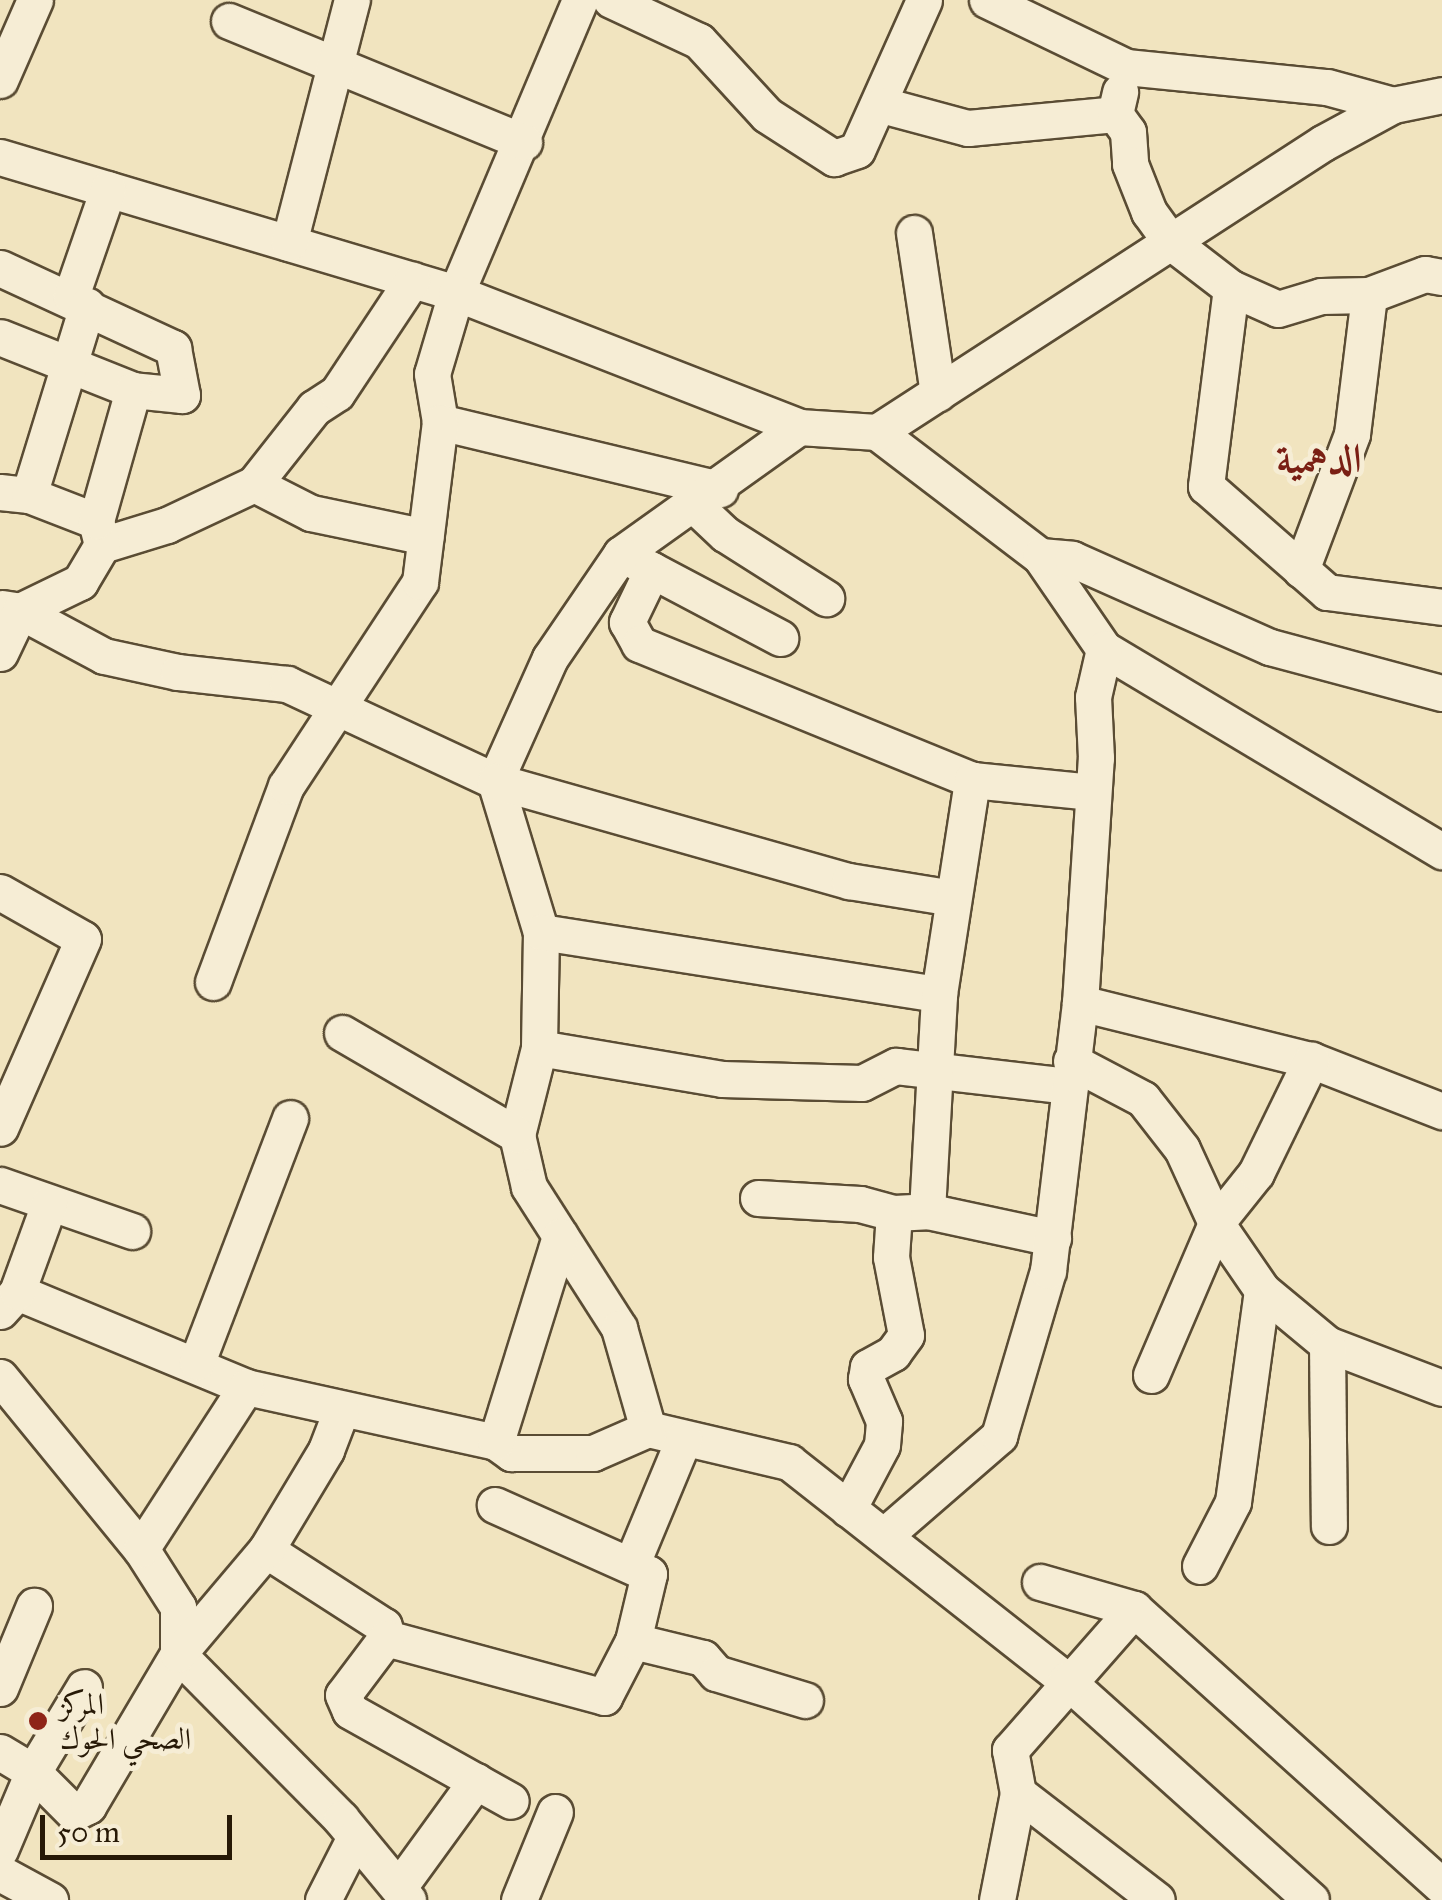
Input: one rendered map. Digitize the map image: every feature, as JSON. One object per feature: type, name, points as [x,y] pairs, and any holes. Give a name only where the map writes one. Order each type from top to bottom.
[{"type":"street","points":[[0,80],[35,0]]},
{"type":"street","points":[[289,243],[352,0]]},
{"type":"street","points":[[213,982],[286,786],[420,582],[440,422],[432,374],[456,293],[524,142],[580,0]]},
{"type":"street","points":[[612,0],[699,42],[767,115],[834,158],[857,150],[882,105],[924,0]]},
{"type":"street","points":[[987,0],[1126,67],[1327,88],[1393,105]]},
{"type":"street","points":[[229,21],[524,142]]},
{"type":"street","points":[[1126,67],[1115,114],[1128,132],[1130,164],[1149,212],[1171,242],[1231,288],[1278,309],[1321,296],[1370,295],[1425,274],[1442,278]]},
{"type":"street","points":[[878,432],[1171,242],[1393,105],[1442,95]]},
{"type":"street","points":[[882,105],[968,128],[1115,114]]},
{"type":"street","points":[[1,160],[456,293],[798,427],[878,432],[1040,556],[1104,649],[1442,852]]},
{"type":"street","points":[[108,189],[66,366],[14,493],[99,533],[166,525],[254,484],[314,408],[336,393],[412,280]]},
{"type":"street","points":[[914,232],[938,393]]},
{"type":"street","points":[[0,268],[79,300],[173,348],[182,395],[133,390],[0,338]]},
{"type":"street","points":[[1231,288],[1206,486],[1327,592],[1442,607]]},
{"type":"street","points":[[1301,570],[1352,434],[1370,295]]},
{"type":"street","points":[[10,609],[80,582],[99,533],[133,390]]},
{"type":"street","points":[[440,422],[705,496],[725,534],[826,598]]},
{"type":"street","points":[[648,1429],[619,1328],[529,1186],[518,1135],[538,1048],[541,932],[495,781],[550,658],[636,562],[705,496],[798,427]]},
{"type":"street","points":[[254,484],[311,512],[426,537]]},
{"type":"street","points":[[1040,556],[1072,559],[1270,647],[1442,694]]},
{"type":"street","points":[[636,562],[780,638]]},
{"type":"street","points":[[636,562],[627,622],[639,644],[972,780],[1092,792]]},
{"type":"street","points":[[0,653],[10,609]]},
{"type":"street","points":[[10,609],[104,656],[178,672],[288,684],[338,704],[495,781],[849,882],[953,898]]},
{"type":"street","points":[[886,1534],[999,1436],[1053,1238],[1080,1003],[1092,792],[1093,698],[1104,649]]},
{"type":"street","points":[[848,1508],[882,1446],[884,1421],[866,1379],[868,1367],[894,1353],[906,1335],[891,1258],[911,1212],[939,1071],[939,994],[972,780]]},
{"type":"street","points":[[0,892],[83,938],[14,1063],[0,1128]]},
{"type":"street","points":[[541,932],[939,994]]},
{"type":"street","points":[[1080,1003],[1310,1060],[1440,1103]]},
{"type":"street","points":[[342,1034],[518,1135]]},
{"type":"street","points":[[538,1048],[722,1079],[862,1084],[896,1066],[939,1071],[1071,1073],[1144,1100],[1182,1149],[1216,1223],[1262,1290],[1326,1344],[1442,1388]]},
{"type":"street","points":[[1151,1375],[1216,1223],[1256,1172],[1310,1060]]},
{"type":"street","points":[[197,1362],[290,1118]]},
{"type":"street","points":[[0,1184],[132,1231]]},
{"type":"street","points":[[758,1198],[860,1204],[1053,1238]]},
{"type":"street","points":[[49,1204],[8,1302],[197,1362],[246,1387],[503,1448],[594,1453],[648,1429],[788,1462],[886,1534],[1066,1680],[1311,1900]]},
{"type":"street","points":[[386,1638],[604,1697],[633,1642],[650,1574],[632,1563],[486,1516],[560,1236]]},
{"type":"street","points":[[1200,1566],[1233,1502],[1262,1290]]},
{"type":"street","points":[[1326,1344],[1329,1526]]},
{"type":"street","points":[[0,1378],[142,1549],[178,1607],[178,1654],[355,1837],[403,1894],[476,1780]]},
{"type":"street","points":[[142,1549],[246,1387]]},
{"type":"street","points":[[0,1752],[33,1772],[74,1813],[88,1806],[178,1654],[266,1550],[326,1450],[341,1411]]},
{"type":"street","points":[[632,1563],[684,1438]]},
{"type":"street","points":[[266,1550],[384,1626],[386,1638],[343,1694],[350,1711],[512,1801]]},
{"type":"street","points":[[1040,1582],[1134,1609],[1442,1886]]},
{"type":"street","points":[[0,1688],[34,1606]]},
{"type":"street","points":[[997,1900],[1018,1793],[1010,1750],[1066,1680],[1134,1609]]},
{"type":"street","points":[[633,1642],[703,1658],[716,1673],[805,1700]]},
{"type":"street","points":[[0,1850],[33,1772],[84,1688]]},
{"type":"street","points":[[1018,1793],[1157,1900]]},
{"type":"street","points":[[519,1900],[555,1812]]},
{"type":"street","points":[[323,1900],[355,1837]]},
{"type":"street","points":[[0,1873],[50,1900]]},
{"type":"place","name":"المركز الصحي الحوك","points":[[38,1721]]},
{"type":"district","name":"الدهمية","points":[[1319,459]]}]
